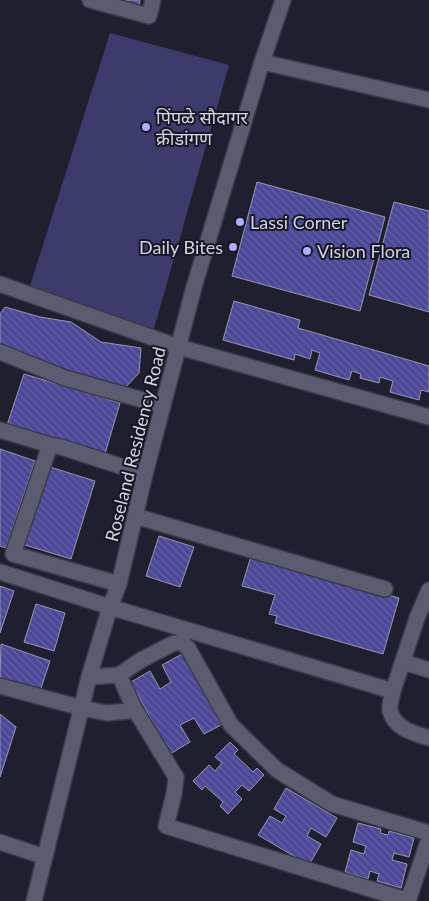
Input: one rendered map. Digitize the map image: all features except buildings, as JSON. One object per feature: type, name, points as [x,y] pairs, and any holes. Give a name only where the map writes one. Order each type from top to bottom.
[{"type":"street","points":[[90,0],[149,16],[153,0]]},
{"type":"street","name":"Roseland Residency Road","points":[[34,901],[89,677],[110,606],[119,584],[194,287],[282,0]]},
{"type":"street","points":[[262,62],[429,100]]},
{"type":"street","points":[[0,284],[179,347],[429,418]]},
{"type":"street","points":[[0,352],[65,378],[163,406]]},
{"type":"street","points":[[0,430],[146,474]]},
{"type":"street","points":[[50,445],[6,552],[119,584]]},
{"type":"street","points":[[135,516],[385,589]]},
{"type":"street","points":[[0,572],[393,690]]},
{"type":"street","points":[[429,590],[423,620],[403,662],[393,690],[390,709],[395,722],[406,730],[429,738]]},
{"type":"street","points":[[89,677],[119,675],[141,660],[172,644],[180,642],[188,648],[231,725],[277,770],[332,804],[429,833]]},
{"type":"street","points":[[403,662],[429,670]]},
{"type":"street","points":[[119,675],[134,708],[176,777],[166,826],[408,901],[429,839]]},
{"type":"street","points":[[0,686],[107,713],[129,712],[134,708]]},
{"type":"street","points":[[0,842],[44,858]]},
{"type":"shaded area","name":"पिंपळे सौदागर क्रीडांगण","points":[[110,33],[229,65],[154,329],[29,289]]},
{"type":"place","name":"पिंपळे सौदागर क्रीडांगण","points":[[146,127]]},
{"type":"place","name":"Lassi Corner","points":[[240,222]]},
{"type":"place","name":"Daily Bites","points":[[233,247]]},
{"type":"place","name":"Vision Flora","points":[[307,251]]}]
